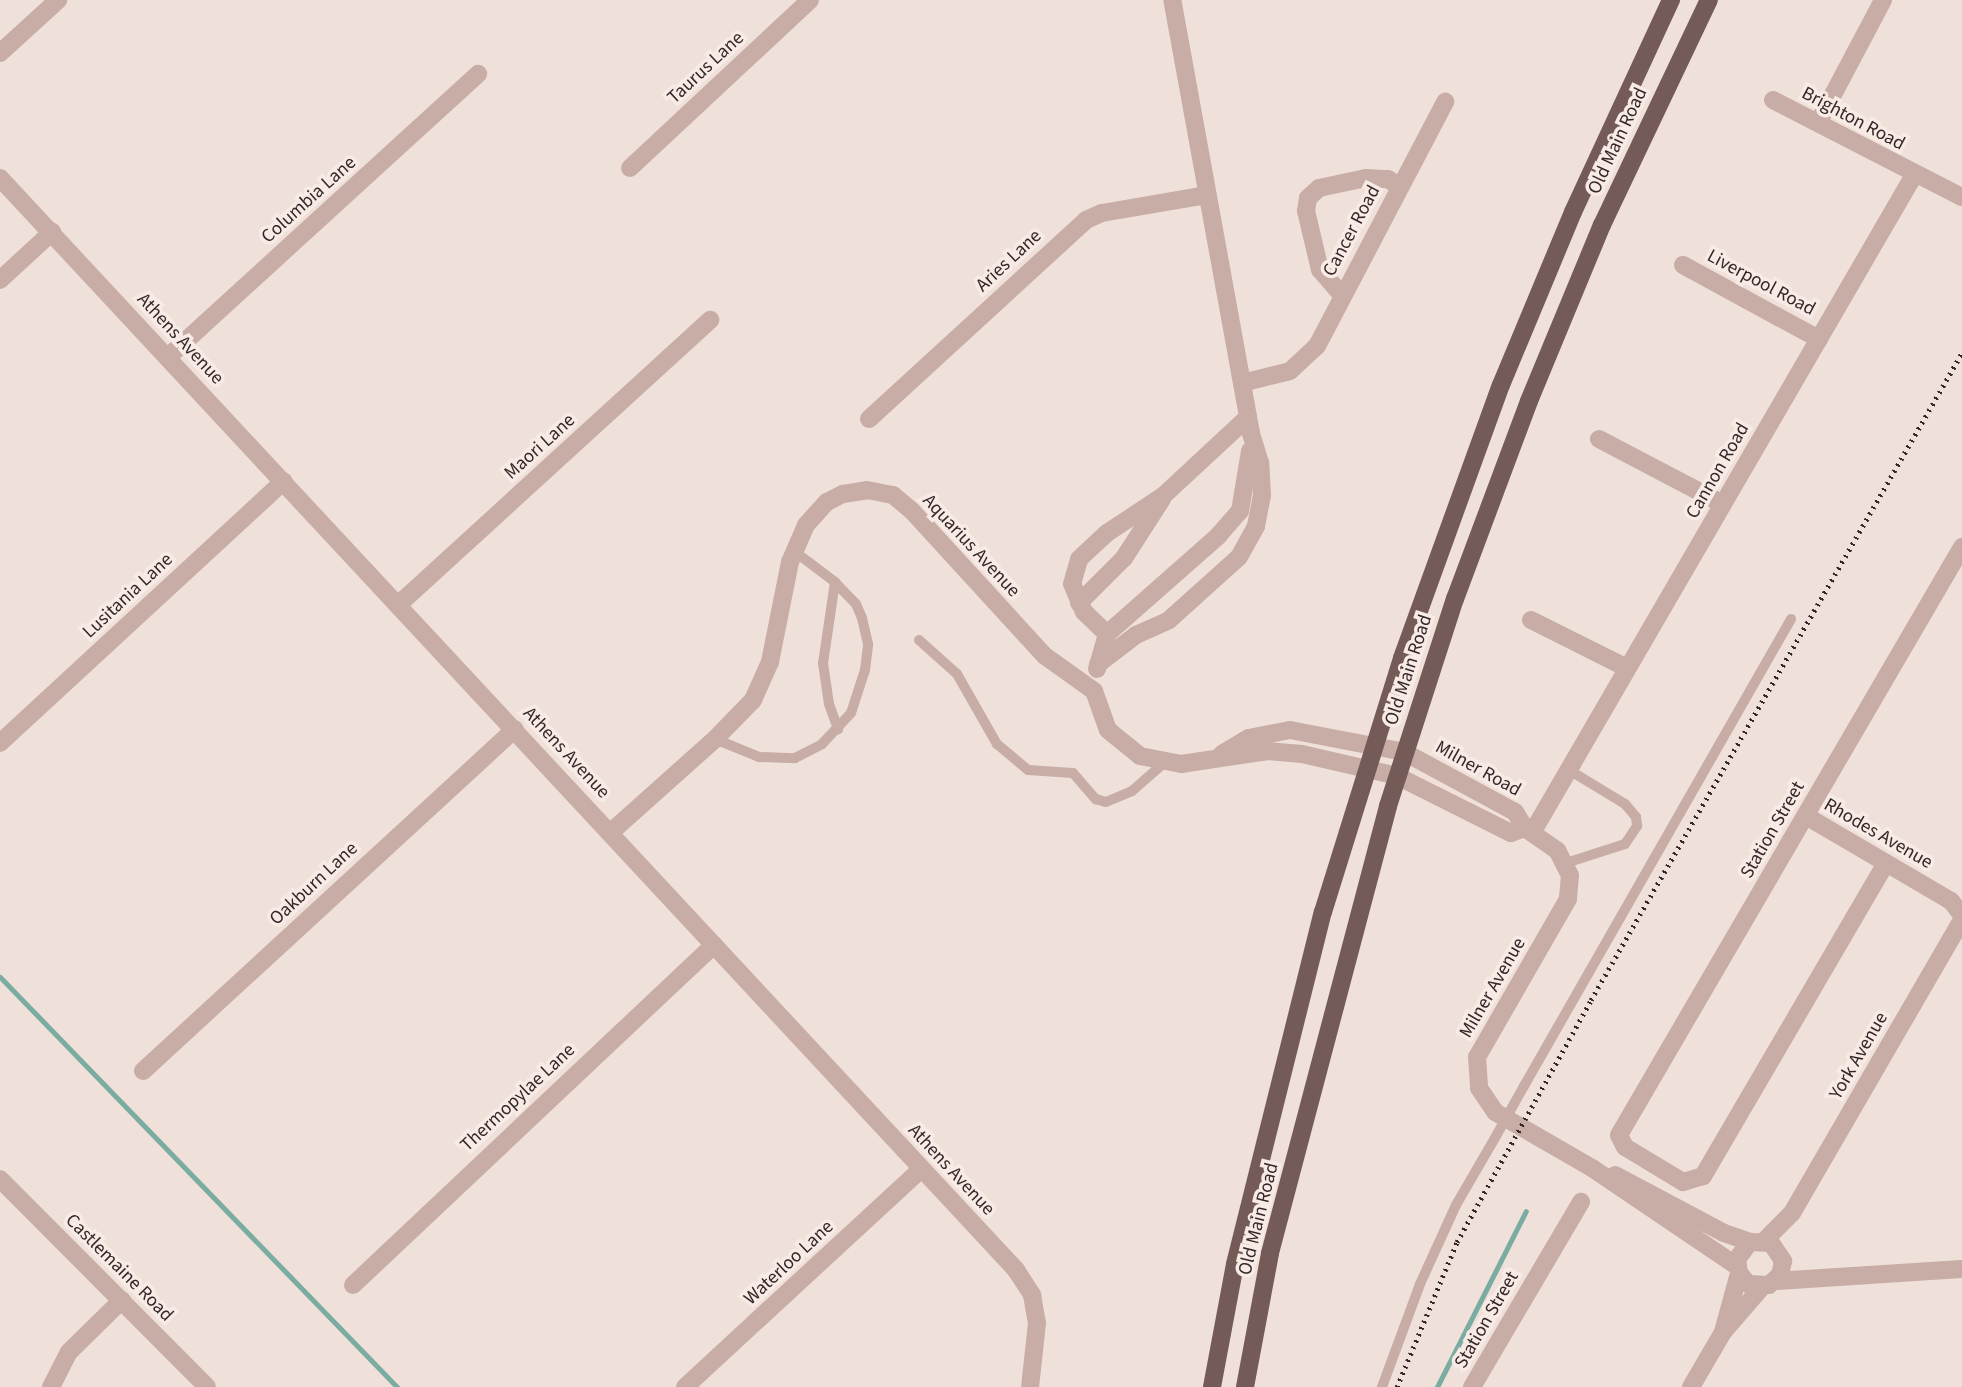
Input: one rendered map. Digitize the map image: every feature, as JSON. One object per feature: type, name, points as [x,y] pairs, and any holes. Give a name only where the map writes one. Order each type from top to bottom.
[{"type":"main road","name":"Old Main Road","points":[[1212,1387],[1235,1264],[1323,912],[1374,745],[1454,506],[1501,385],[1573,212],[1671,0]]},
{"type":"main road","name":"Old Main Road","points":[[1245,1387],[1270,1253],[1404,752],[1528,401],[1602,225],[1709,0]]},
{"type":"street","points":[[0,53],[58,0]]},
{"type":"street","name":"Taurus Lane","points":[[630,168],[810,0]]},
{"type":"street","points":[[1098,664],[1136,635],[1169,620],[1245,548],[1262,496],[1260,463],[1249,425],[1172,0]]},
{"type":"street","points":[[1818,123],[1883,0]]},
{"type":"street","name":"Columbia Lane","points":[[168,357],[478,74]]},
{"type":"street","name":"Brighton Road","points":[[1773,100],[1914,175]]},
{"type":"street","name":"Cancer Road","points":[[1242,383],[1277,376],[1300,365],[1317,346],[1445,102]]},
{"type":"street","points":[[1914,175],[1962,197]]},
{"type":"street","name":"Cannon Road","points":[[1529,831],[1569,770],[1914,175]]},
{"type":"street","name":"Athens Avenue","points":[[0,178],[1016,1270],[1031,1294],[1037,1323],[1030,1387]]},
{"type":"street","name":"Cancer Road","points":[[1342,295],[1320,270],[1306,211],[1308,198],[1319,188],[1366,178],[1388,179],[1400,187]]},
{"type":"street","name":"Aries Lane","points":[[869,419],[1086,220],[1102,213],[1207,195]]},
{"type":"street","points":[[0,281],[52,232]]},
{"type":"street","name":"Liverpool Road","points":[[1683,265],[1819,339]]},
{"type":"street","name":"Maori Lane","points":[[398,605],[710,320]]},
{"type":"street","points":[[1249,425],[1248,483],[1232,521],[1107,634],[1098,664],[1094,691],[1100,714],[1122,745],[1164,763],[1199,763],[1219,756],[1249,738],[1277,730],[1374,745]]},
{"type":"street","points":[[1107,634],[1079,603],[1072,584],[1079,559],[1107,533],[1163,496],[1249,425]]},
{"type":"street","points":[[1599,439],[1723,504]]},
{"type":"street","name":"Lusitania Lane","points":[[0,743],[284,481]]},
{"type":"street","name":"Aquarius Avenue","points":[[611,832],[715,739],[761,685],[794,551],[815,511],[827,502],[857,491],[893,495],[1045,656],[1094,691]]},
{"type":"street","points":[[1079,603],[1124,558],[1163,496]]},
{"type":"street","name":"Station Street","points":[[1885,863],[1703,1177],[1683,1182],[1629,1150],[1619,1135],[1962,547]]},
{"type":"street","points":[[1531,620],[1627,668]]},
{"type":"street","name":"Oakburn Lane","points":[[143,1071],[515,729]]},
{"type":"street","name":"Milner Road","points":[[1374,745],[1404,752],[1515,812],[1529,831]]},
{"type":"street","points":[[1219,756],[1285,751],[1367,769]]},
{"type":"street","name":"Milner Road","points":[[1367,769],[1397,776],[1504,831],[1529,831]]},
{"type":"street","name":"Rhodes Avenue","points":[[1806,816],[1951,901],[1962,918]]},
{"type":"street","points":[[1529,831],[1557,850],[1566,863]]},
{"type":"street","name":"Milner Avenue","points":[[1566,863],[1568,899],[1483,1045],[1477,1058],[1476,1079],[1495,1112],[1592,1168],[1757,1242]]},
{"type":"street","name":"York Avenue","points":[[1782,1257],[1792,1213],[1962,918]]},
{"type":"street","name":"Thermopylae Lane","points":[[352,1285],[714,945]]},
{"type":"street","name":"Milner Avenue","points":[[1592,1168],[1617,1189],[1738,1270]]},
{"type":"street","name":"Waterloo Lane","points":[[685,1387],[921,1169]]},
{"type":"street","name":"Castlemaine Road","points":[[0,1179],[206,1387]]},
{"type":"street","name":"Station Street","points":[[1472,1387],[1581,1202]]},
{"type":"street","name":"York Avenue","points":[[1757,1242],[1792,1213]]},
{"type":"street","points":[[1723,1332],[1740,1252],[1757,1242],[1782,1257],[1828,1276]]},
{"type":"street","points":[[1691,1387],[1723,1332],[1769,1284],[1782,1257]]},
{"type":"street","points":[[1738,1270],[1748,1284],[1769,1284],[1828,1276],[1962,1269]]},
{"type":"street","points":[[51,1387],[69,1352],[122,1300]]},
{"type":"lane","points":[[715,739],[736,750],[778,760],[821,744],[838,729],[858,695],[868,644],[856,604],[835,583],[794,551]]},
{"type":"lane","points":[[835,583],[823,663],[829,704],[838,729]]},
{"type":"lane","points":[[1382,1387],[1420,1284],[1456,1205],[1791,619]]},
{"type":"lane","points":[[919,640],[957,674],[997,744],[1028,769],[1073,773],[1096,799],[1106,802],[1132,791],[1164,763]]},
{"type":"lane","points":[[1566,863],[1625,844],[1637,826],[1636,817],[1625,803],[1569,770]]},
{"type":"waterway","points":[[0,977],[397,1387]]},
{"type":"waterway","points":[[1437,1387],[1526,1211]]},
{"type":"railway","points":[[1397,1387],[1457,1242],[1591,1000],[1962,353]]}]
